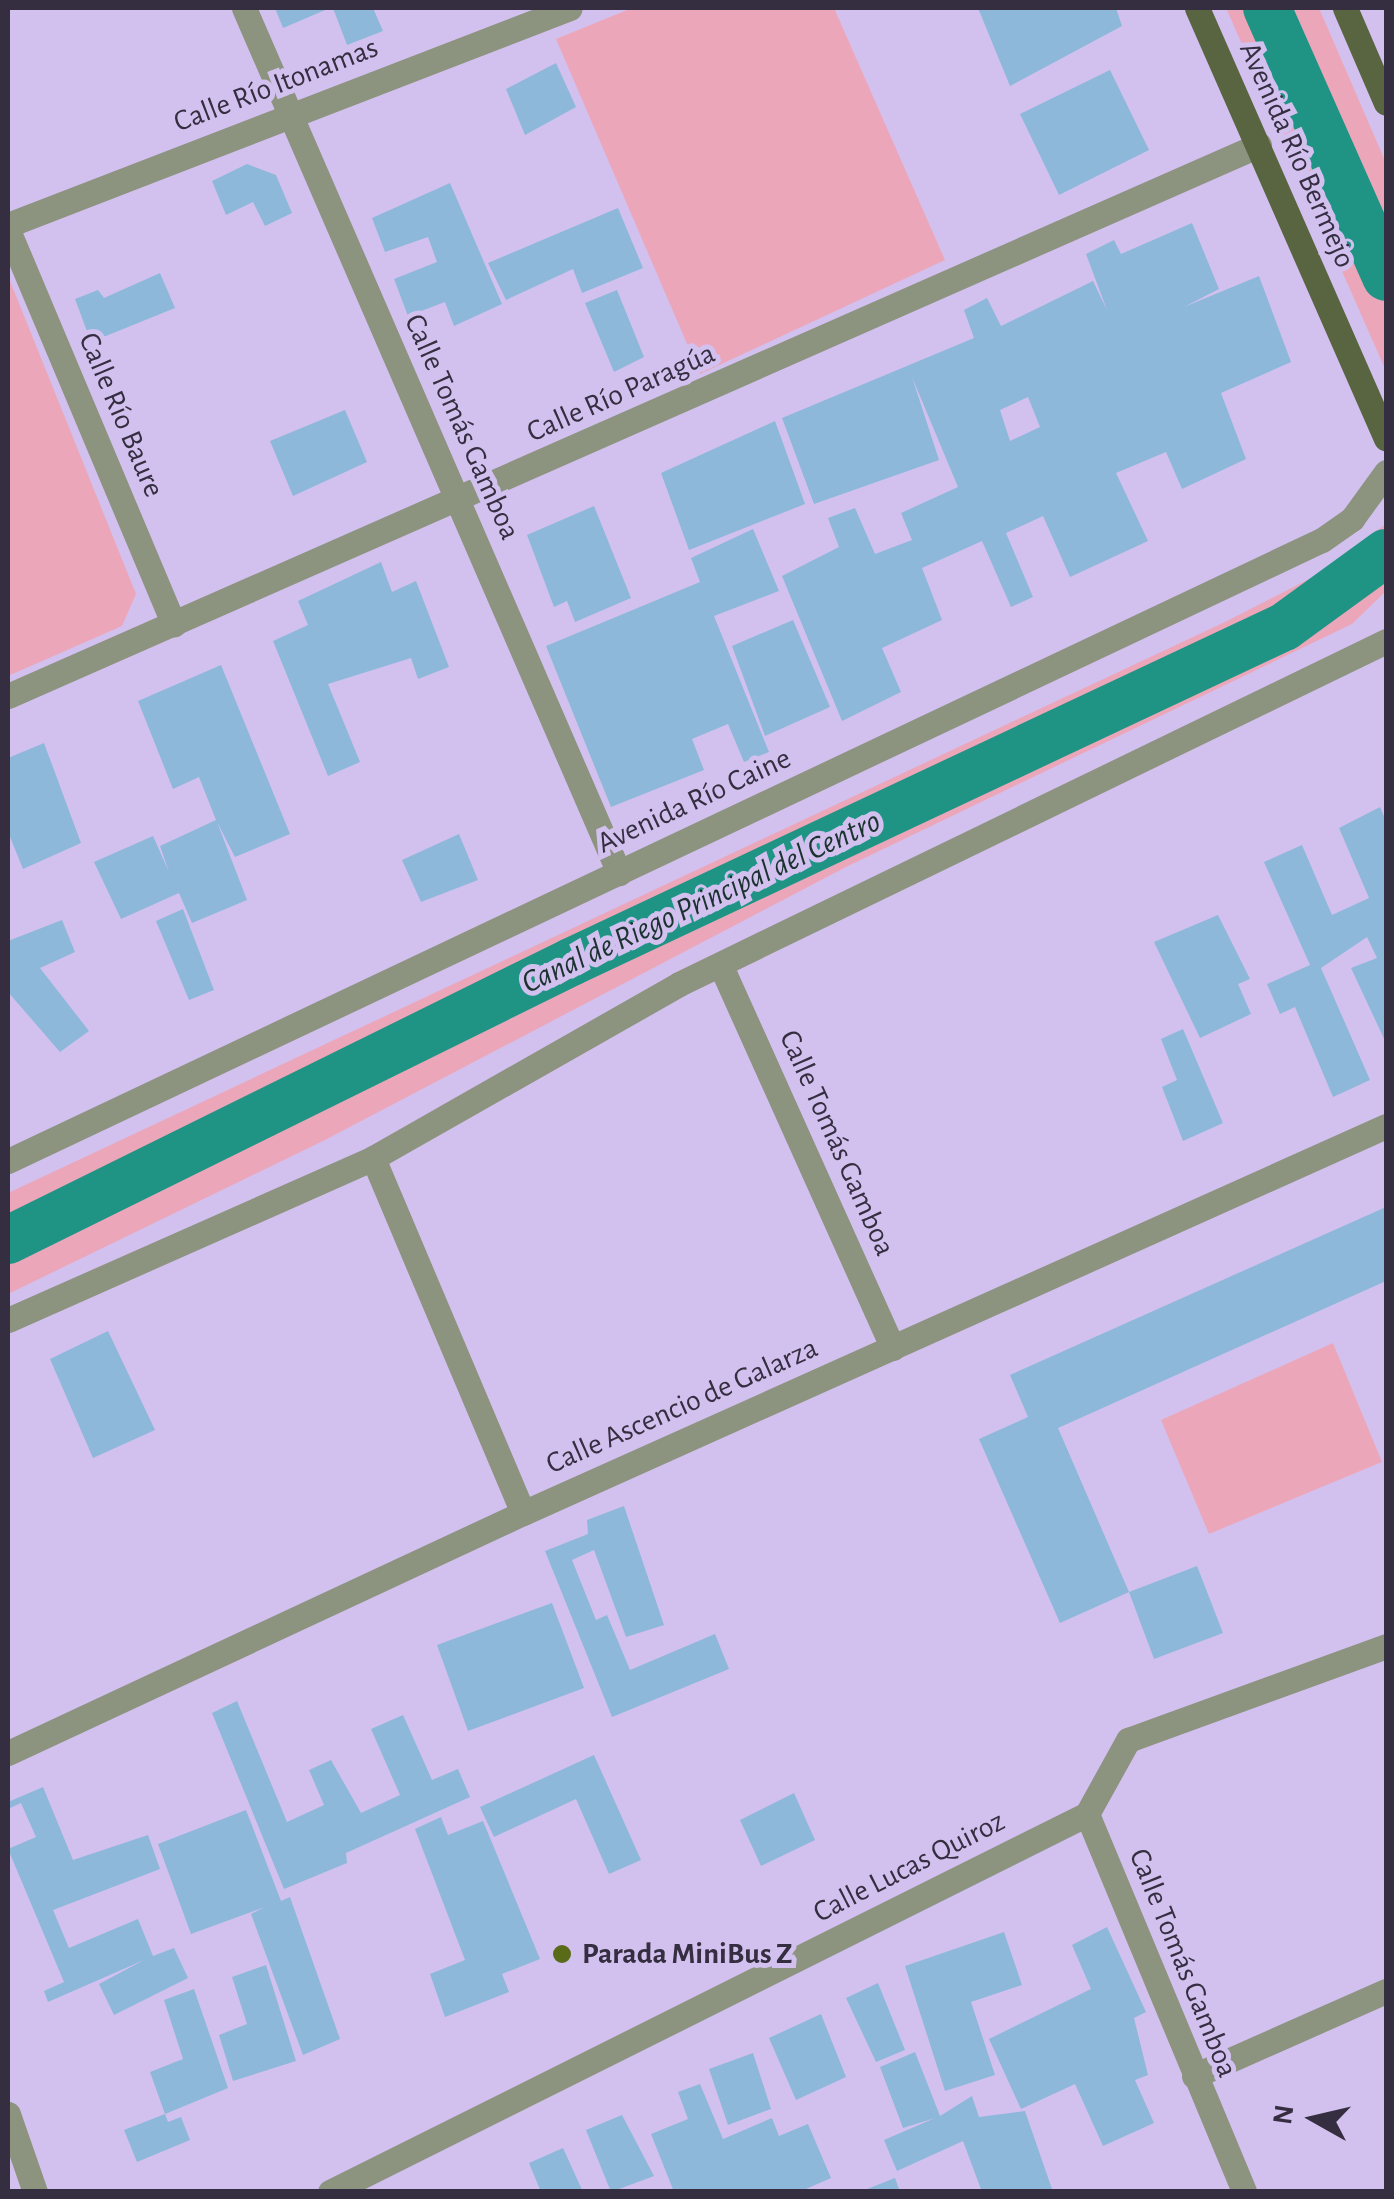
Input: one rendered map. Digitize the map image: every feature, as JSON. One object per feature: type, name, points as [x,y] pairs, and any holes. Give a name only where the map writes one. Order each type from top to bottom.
[{"type":"main road","name":"Avenida Río Bermejo","points":[[1197,8],[1386,438]]},
{"type":"main road","points":[[1345,8],[1386,102]]},
{"type":"street","name":"Calle Tomás Gamboa","points":[[244,8],[618,873]]},
{"type":"street","name":"Calle Río Itonamas","points":[[8,228],[290,114],[570,8]]},
{"type":"street","name":"Calle Río Paragúa","points":[[8,696],[1259,145]]},
{"type":"street","name":"Calle Río Baure","points":[[8,228],[174,625]]},
{"type":"street","name":"Avenida Río Caine","points":[[8,1161],[1322,540],[1352,518],[1386,472]]},
{"type":"street","points":[[8,1320],[373,1158],[721,966],[1386,640]]},
{"type":"street","name":"Calle Tomás Gamboa","points":[[721,966],[893,1348]]},
{"type":"street","name":"Calle Ascencio de Galarza","points":[[8,1753],[522,1513],[1386,1126]]},
{"type":"street","points":[[373,1158],[522,1513]]},
{"type":"street","points":[[1088,1814],[1128,1740],[1386,1646]]},
{"type":"street","name":"Calle Tomás Gamboa","points":[[1088,1814],[1244,2192]]},
{"type":"street","name":"Calle Lucas Quiroz","points":[[330,2192],[1088,1814]]},
{"type":"street","points":[[1194,2076],[1386,1991]]},
{"type":"street","points":[[8,2114],[35,2192]]},
{"type":"shaded area","points":[[632,8],[834,8],[945,260],[700,374],[556,39]]},
{"type":"shaded area","points":[[1226,8],[1319,8],[1386,163],[1386,371]]},
{"type":"shaded area","points":[[8,276],[136,594],[122,626],[8,676]]},
{"type":"shaded area","points":[[1386,524],[1386,591],[1352,624],[848,866],[325,1140],[8,1294],[8,1193],[1225,622],[1311,578]]},
{"type":"shaded area","points":[[1333,1343],[1382,1462],[1209,1534],[1161,1420]]},
{"type":"building","points":[[275,8],[330,8],[283,28]]},
{"type":"building","points":[[333,8],[373,8],[383,31],[347,45]]},
{"type":"building","points":[[978,8],[1116,8],[1122,26],[1010,86]]},
{"type":"building","points":[[556,63],[576,107],[525,135],[506,89]]},
{"type":"building","points":[[1110,70],[1149,150],[1059,195],[1020,114]]},
{"type":"building","points":[[247,164],[276,175],[292,213],[265,226],[253,202],[226,215],[212,181]]},
{"type":"building","points":[[450,183],[502,304],[454,326],[445,302],[408,316],[394,279],[437,262],[428,237],[385,252],[372,218]]},
{"type":"building","points":[[618,208],[643,268],[582,293],[573,269],[506,300],[488,263]]},
{"type":"building","points":[[1192,223],[1219,289],[1184,307],[1259,276],[1291,362],[1221,393],[1246,459],[1182,489],[1166,452],[1116,473],[1148,541],[1070,577],[1043,516],[1006,533],[1033,597],[1011,607],[982,541],[922,568],[942,620],[882,648],[901,692],[842,721],[782,576],[839,547],[828,518],[855,508],[875,554],[912,540],[901,513],[958,487],[912,377],[939,460],[814,504],[782,418],[974,338],[964,310],[987,298],[1001,326],[1093,281],[1107,310],[1086,254],[1114,240],[1121,254]],"holes":[[[1028,397],[1040,427],[1010,441],[1000,410]]]},
{"type":"building","points":[[160,273],[175,308],[91,342],[75,299],[98,290],[104,298]]},
{"type":"building","points":[[617,290],[644,357],[614,372],[585,303]]},
{"type":"building","points":[[345,410],[367,462],[293,496],[270,441]]},
{"type":"building","points":[[775,421],[805,504],[689,550],[661,473]]},
{"type":"building","points":[[594,506],[631,598],[575,622],[567,601],[554,607],[527,535]]},
{"type":"building","points":[[753,529],[779,591],[714,616],[769,752],[744,762],[728,724],[692,739],[704,770],[611,807],[546,646],[700,582],[691,558]]},
{"type":"building","points":[[381,562],[392,592],[416,581],[449,667],[418,679],[411,658],[328,684],[360,762],[328,776],[273,641],[308,625],[298,601]]},
{"type":"building","points":[[793,620],[830,707],[765,736],[732,646]]},
{"type":"building","points":[[221,665],[290,834],[235,857],[217,822],[247,900],[192,923],[179,893],[121,919],[94,862],[153,836],[169,872],[160,846],[216,820],[199,777],[173,789],[138,701]]},
{"type":"building","points":[[44,743],[81,843],[23,869],[8,832],[8,758]]},
{"type":"building","points":[[1380,807],[1386,821],[1386,1043],[1351,968],[1377,958],[1367,937],[1321,968],[1370,1080],[1333,1097],[1295,1007],[1280,1014],[1267,984],[1310,965],[1264,862],[1302,845],[1332,915],[1369,898],[1339,828]]},
{"type":"building","points":[[459,834],[478,880],[421,902],[402,860]]},
{"type":"building","points":[[183,909],[214,990],[189,1000],[156,921]]},
{"type":"building","points":[[1218,915],[1250,979],[1238,984],[1251,1014],[1200,1038],[1154,942]]},
{"type":"building","points":[[62,920],[75,952],[40,968],[89,1031],[60,1052],[8,992],[8,941]]},
{"type":"building","points":[[1183,1029],[1223,1123],[1183,1141],[1162,1087],[1177,1080],[1161,1039]]},
{"type":"building","points":[[1386,1207],[1386,1281],[1058,1428],[1129,1592],[1060,1623],[979,1439],[1028,1417],[1010,1375]]},
{"type":"building","points":[[108,1331],[155,1430],[93,1458],[50,1359]]},
{"type":"building","points":[[624,1506],[664,1625],[626,1637],[594,1550],[572,1560],[596,1620],[607,1615],[630,1670],[715,1634],[729,1669],[612,1717],[545,1551],[588,1534],[587,1520]]},
{"type":"building","points":[[1197,1566],[1223,1633],[1154,1659],[1129,1592]]},
{"type":"building","points":[[552,1603],[584,1688],[468,1731],[437,1645]]},
{"type":"building","points":[[237,1701],[287,1822],[324,1805],[309,1770],[331,1760],[361,1813],[400,1795],[371,1729],[403,1715],[432,1780],[458,1769],[470,1797],[346,1853],[347,1863],[284,1889],[212,1713]]},
{"type":"building","points":[[594,1755],[641,1860],[609,1874],[576,1799],[494,1837],[480,1807]]},
{"type":"building","points":[[43,1787],[73,1860],[148,1835],[160,1869],[53,1910],[69,1948],[138,1919],[153,1956],[174,1948],[188,1978],[114,2015],[99,1984],[144,1960],[48,2002],[44,1991],[64,1982],[8,1849],[36,1837],[21,1803],[8,1809],[8,1802]]},
{"type":"building","points":[[794,1793],[815,1840],[761,1866],[740,1820]]},
{"type":"building","points":[[246,1810],[281,1901],[290,1897],[340,2039],[303,2055],[251,1914],[265,1907],[191,1934],[158,1844]]},
{"type":"building","points":[[441,1817],[448,1835],[483,1821],[540,1959],[502,1974],[509,1992],[445,2017],[430,1974],[465,1960],[415,1829]]},
{"type":"building","points":[[1107,1927],[1146,2012],[1134,2018],[1148,2075],[1135,2080],[1154,2123],[1103,2146],[1075,2084],[1021,2109],[989,2039],[1091,1989],[1072,1945]]},
{"type":"building","points":[[1004,1932],[1022,1985],[971,2002],[995,2075],[945,2091],[905,1966]]},
{"type":"building","points":[[266,1965],[296,2061],[233,2081],[219,2035],[247,2024],[232,1977]]},
{"type":"building","points":[[878,1983],[905,2050],[876,2062],[846,1998]]},
{"type":"building","points":[[194,1989],[228,2088],[165,2114],[150,2072],[183,2059],[164,2000]]},
{"type":"building","points":[[821,2014],[846,2077],[796,2100],[769,2038]]},
{"type":"building","points":[[915,2052],[940,2116],[972,2096],[979,2117],[1025,2111],[1053,2192],[982,2192],[963,2141],[897,2171],[884,2140],[935,2118],[903,2128],[880,2067]]},
{"type":"building","points":[[753,2053],[771,2109],[728,2125],[709,2069]]},
{"type":"building","points":[[700,2084],[723,2139],[772,2118],[779,2136],[808,2124],[831,2178],[799,2192],[674,2192],[651,2134],[688,2119],[678,2092]]},
{"type":"building","points":[[165,2114],[168,2122],[181,2117],[190,2140],[137,2162],[124,2130]]},
{"type":"building","points":[[622,2115],[654,2176],[611,2192],[586,2130]]},
{"type":"building","points":[[563,2148],[583,2192],[541,2192],[529,2163]]},
{"type":"building","points":[[895,2178],[900,2192],[862,2192],[862,2191]]},
{"type":"waterway","name":"Canal de Riego Principal del Centro","points":[[1267,8],[1386,277]]},
{"type":"waterway","name":"Canal de Riego Principal del Centro","points":[[8,1240],[571,962],[1284,627],[1386,553]]},
{"type":"place","name":"Parada MiniBus Z","points":[[562,1954]]}]
